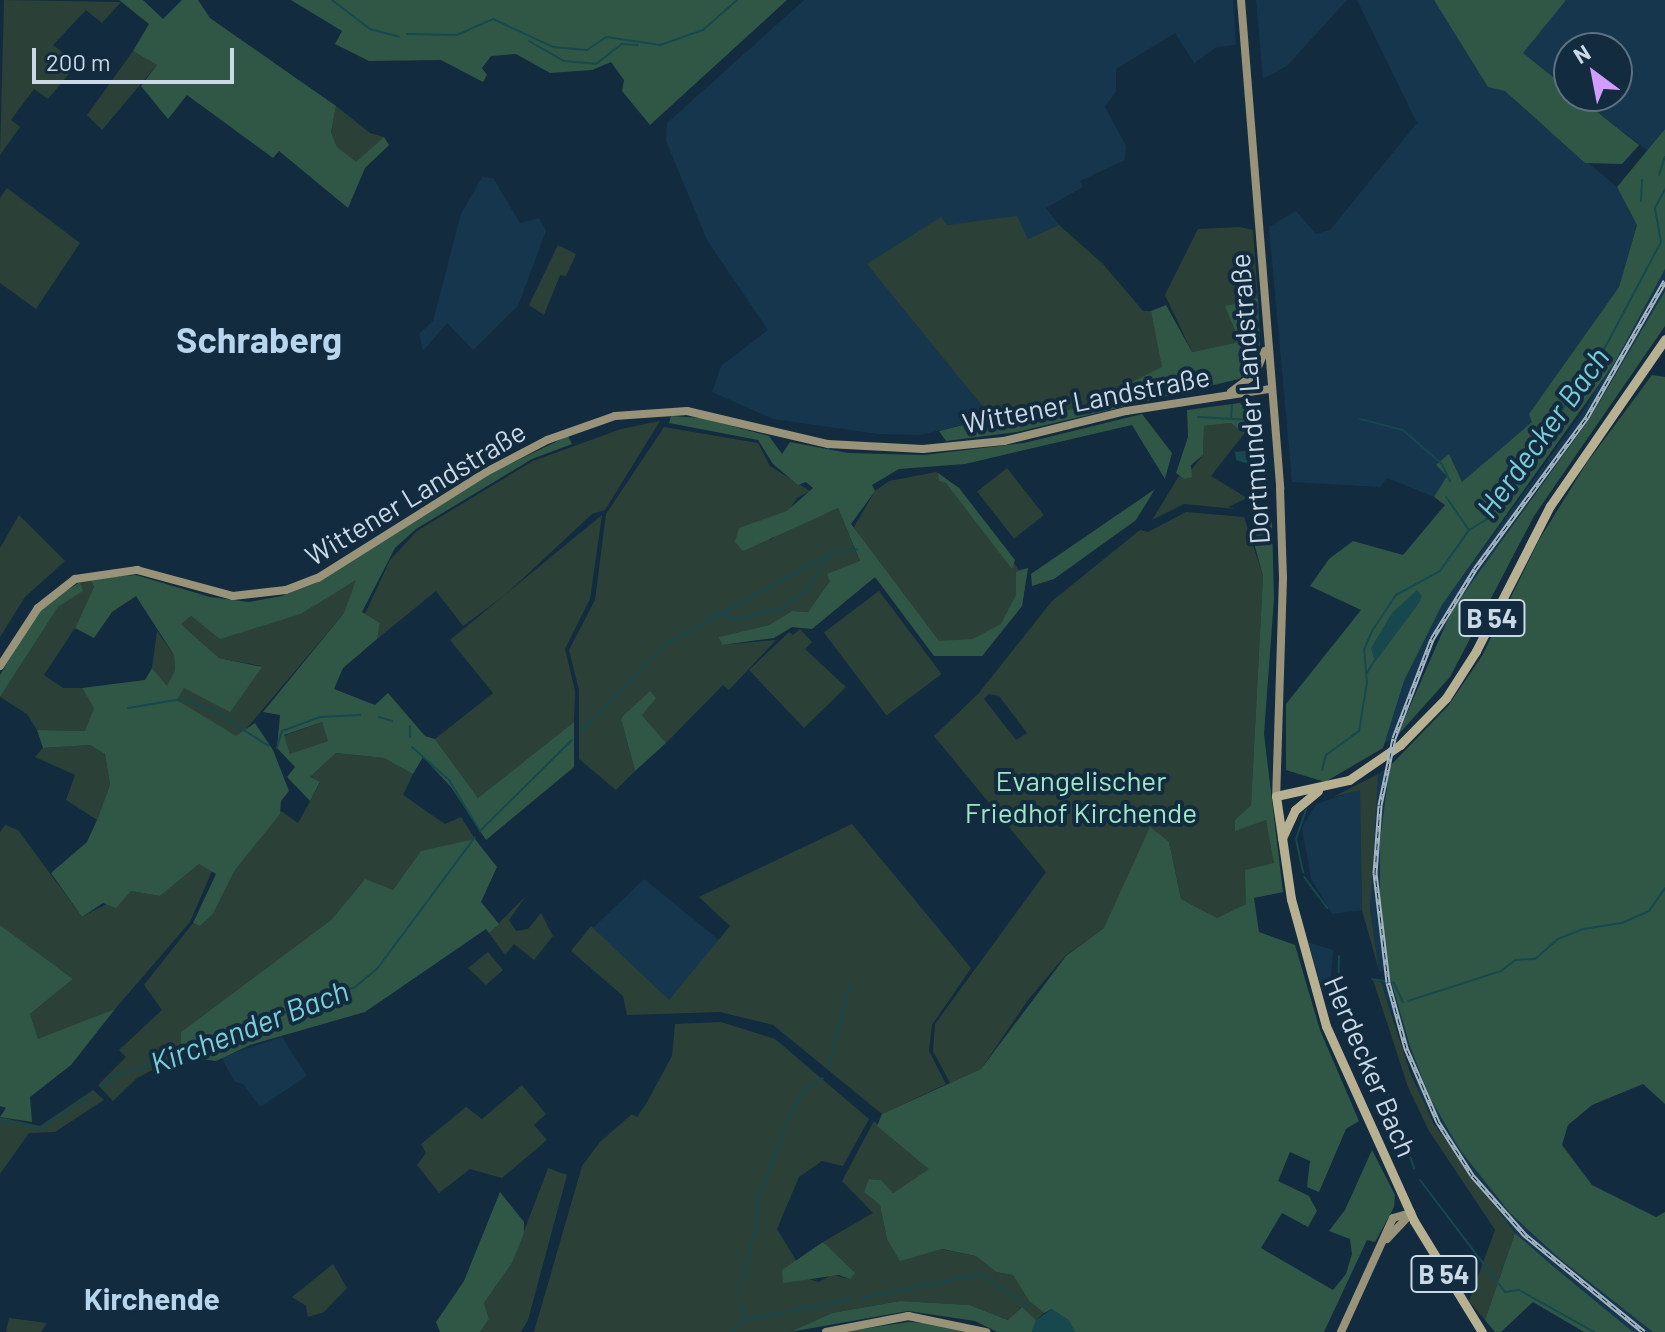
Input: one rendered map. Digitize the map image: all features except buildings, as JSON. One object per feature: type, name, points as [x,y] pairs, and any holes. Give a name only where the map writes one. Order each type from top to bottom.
[{"type":"main road","name":"Dortmunder Landstraße","points":[[1241,0],[1283,578],[1276,796]]},
{"type":"main road","name":"B 54","points":[[1281,841],[1295,810],[1322,789],[1377,763],[1446,698],[1476,651],[1550,506],[1665,339]]},
{"type":"main road","points":[[1227,394],[1255,374],[1267,349]]},
{"type":"main road","name":"Wittener Landstraße","points":[[0,666],[38,608],[75,579],[137,570],[233,596],[286,590],[318,578],[486,472],[547,440],[615,416],[687,411],[828,444],[923,449],[1004,441],[1126,411],[1270,389]]},
{"type":"main road","name":"B 54","points":[[1276,796],[1322,789]]},
{"type":"main road","name":"Herdecker Bach","points":[[1276,796],[1281,841],[1311,985],[1411,1213],[1482,1332]]},
{"type":"main road","points":[[1341,1332],[1383,1243],[1411,1213]]},
{"type":"main road","points":[[826,1332],[908,1316],[986,1332]]},
{"type":"shaded area","points":[[119,0],[143,0],[163,19],[182,0],[198,0],[210,18],[336,106],[331,132],[337,147],[356,162],[384,137],[389,145],[365,168],[348,208],[279,151],[273,158],[187,95],[168,119],[141,86],[157,65],[133,51],[149,24]]},
{"type":"shaded area","points":[[291,0],[787,0],[650,125],[622,91],[624,80],[611,62],[592,70],[550,73],[516,54],[491,56],[482,68],[487,75],[483,82],[441,60],[369,61],[335,44],[342,31]]},
{"type":"shaded area","points":[[804,0],[1233,0],[1236,45],[1217,47],[1194,63],[1175,33],[1116,69],[1116,91],[1105,107],[1126,146],[1125,160],[1080,181],[1083,187],[1046,208],[1059,225],[1028,239],[1017,217],[947,225],[868,264],[992,418],[920,435],[878,434],[773,419],[712,392],[721,366],[768,330],[707,240],[666,141],[667,123]]},
{"type":"shaded area","points":[[1256,0],[1347,0],[1287,66],[1263,79]]},
{"type":"shaded area","points":[[1357,0],[1438,0],[1513,99],[1617,187],[1637,225],[1619,287],[1529,414],[1533,422],[1462,483],[1448,454],[1447,476],[1434,497],[1387,478],[1380,487],[1292,482],[1269,227],[1296,211],[1316,234],[1330,230],[1417,123]]},
{"type":"shaded area","points":[[1434,0],[1566,0],[1523,53],[1553,77],[1553,112],[1597,112],[1639,145],[1622,164],[1585,163],[1505,91],[1488,87]]},
{"type":"shaded area","points":[[1566,0],[1665,0],[1665,129],[1648,151],[1598,112],[1633,112],[1633,32],[1553,32],[1553,77],[1522,53]]},
{"type":"shaded area","points":[[1665,129],[1665,269],[1615,362],[1442,605],[1404,681],[1383,748],[1325,782],[1286,770],[1286,704],[1361,610],[1310,586],[1329,559],[1353,541],[1403,555],[1445,505],[1434,497],[1447,476],[1436,465],[1449,454],[1462,482],[1532,422],[1529,414],[1619,287],[1637,225],[1617,187]]},
{"type":"shaded area","points":[[482,177],[493,178],[520,223],[539,218],[546,231],[518,306],[473,350],[447,323],[423,351],[419,334],[433,321],[461,214]]},
{"type":"shaded area","points":[[1665,269],[1665,291],[1641,336],[1435,641],[1397,736],[1384,744],[1404,681],[1442,605],[1582,413]]},
{"type":"shaded area","points":[[1665,291],[1665,326],[1534,516],[1450,677],[1397,736],[1452,610],[1590,418]]},
{"type":"shaded area","points":[[1258,298],[1260,349],[1253,366],[1239,379],[1017,432],[946,441],[939,431],[992,418],[1002,425],[1081,407],[1162,367],[1151,311],[1166,305],[1192,352],[1240,342],[1225,306]]},
{"type":"shaded area","points":[[1652,375],[1665,377],[1665,1104],[1643,1084],[1592,1105],[1568,1125],[1562,1145],[1592,1185],[1656,1217],[1665,1212],[1665,1332],[1653,1332],[1560,1259],[1510,1213],[1460,1150],[1429,1096],[1410,1046],[1388,971],[1380,905],[1380,839],[1390,766],[1448,706],[1482,656],[1539,540],[1586,464]]},
{"type":"shaded area","points":[[1240,403],[1259,422],[1263,437],[1244,434],[1231,423],[1204,426],[1203,455],[1191,465],[1192,477],[1184,479],[1176,473],[1188,437],[1187,410]]},
{"type":"shaded area","points":[[1142,414],[1172,453],[1165,479],[1132,425],[965,464],[899,469],[872,485],[875,491],[851,524],[939,641],[973,639],[1001,624],[1016,595],[1016,572],[1028,568],[1022,606],[982,656],[934,656],[875,577],[812,629],[792,627],[774,638],[722,645],[719,637],[769,625],[792,611],[808,612],[830,581],[827,574],[860,561],[838,508],[743,551],[735,542],[739,528],[787,511],[813,488],[806,482],[798,485],[773,464],[758,440],[669,423],[671,416],[703,418],[769,436],[782,454],[790,442],[848,453],[924,455],[1024,443]]},
{"type":"shaded area","points":[[568,436],[572,444],[532,459],[416,529],[395,548],[362,612],[380,623],[377,639],[343,668],[334,689],[375,705],[388,693],[425,736],[435,739],[478,798],[574,722],[574,767],[486,840],[451,787],[423,757],[413,774],[384,758],[336,753],[310,777],[320,782],[310,801],[287,777],[295,767],[277,748],[280,715],[263,712],[344,613],[356,580],[301,614],[220,639],[191,616],[181,624],[219,658],[262,667],[230,712],[184,688],[177,700],[236,736],[255,723],[273,750],[289,791],[281,801],[280,814],[235,870],[213,914],[200,926],[193,923],[216,874],[199,864],[160,896],[131,891],[116,908],[103,903],[82,917],[51,873],[87,842],[97,820],[110,785],[105,754],[90,745],[43,748],[37,730],[85,731],[94,708],[82,688],[145,680],[152,668],[167,686],[175,670],[174,655],[136,596],[112,612],[94,638],[75,628],[94,587],[90,579],[136,575],[210,597],[249,602],[282,596],[320,581],[487,475]],"holes":[[[322,722],[328,741],[290,754],[284,735]]]},
{"type":"shaded area","points":[[1261,449],[1261,468],[1236,460],[1235,452]]},
{"type":"shaded area","points":[[938,473],[959,488],[1015,560],[1012,569],[946,483],[939,481]]},
{"type":"shaded area","points":[[1155,489],[1136,520],[1054,579],[1032,586],[1031,574]]},
{"type":"shaded area","points":[[1263,521],[1272,522],[1274,599],[1264,734],[1283,892],[1254,898],[1259,932],[1295,945],[1320,1030],[1359,1121],[1346,1129],[1319,1192],[1307,1187],[1310,1161],[1290,1152],[1278,1181],[1309,1196],[1317,1211],[1308,1227],[1282,1213],[1261,1248],[1333,1290],[1346,1274],[1352,1254],[1350,1239],[1329,1231],[1345,1210],[1372,1150],[1395,1195],[1394,1207],[1375,1242],[1367,1240],[1324,1332],[1075,1332],[1052,1309],[1044,1313],[1029,1301],[1013,1275],[996,1272],[976,1256],[942,1249],[900,1261],[887,1239],[880,1205],[864,1192],[869,1179],[881,1180],[893,1193],[929,1169],[877,1126],[882,1114],[981,1069],[1066,956],[1104,928],[1150,827],[1169,842],[1181,899],[1217,918],[1246,904],[1245,870],[1274,863],[1266,820],[1235,831],[1235,820],[1251,805],[1263,576],[1251,532]]},
{"type":"shaded area","points":[[80,582],[83,591],[58,607],[0,697],[0,675],[32,621],[46,604]]},
{"type":"shaded area","points":[[1417,590],[1422,596],[1419,603],[1375,662],[1371,648],[1392,613]]},
{"type":"shaded area","points":[[650,691],[656,698],[642,715],[666,743],[635,771],[621,718]]},
{"type":"shaded area","points":[[1390,766],[1380,839],[1380,905],[1388,971],[1379,971],[1370,909],[1370,839],[1378,774]]},
{"type":"shaded area","points":[[1360,789],[1362,910],[1332,914],[1311,878],[1302,828],[1316,804]]},
{"type":"shaded area","points":[[475,839],[497,867],[481,902],[499,924],[489,933],[486,929],[365,1012],[250,1045],[216,1061],[180,1056],[181,1032],[331,920],[365,879],[393,890],[421,851]]},
{"type":"shaded area","points":[[644,879],[719,940],[669,1001],[593,928]]},
{"type":"shaded area","points":[[0,925],[73,979],[30,1014],[38,1039],[115,1009],[71,1065],[30,1097],[32,1122],[0,1117],[6,1108],[0,1106]]},
{"type":"shaded area","points":[[1308,942],[1333,950],[1330,988],[1322,990]]},
{"type":"shaded area","points":[[1381,982],[1390,982],[1429,1096],[1529,1231],[1653,1332],[1633,1332],[1554,1267],[1515,1233],[1469,1177],[1422,1100]]},
{"type":"shaded area","points":[[282,1037],[307,1076],[260,1107],[243,1084],[235,1082],[221,1057]]},
{"type":"shaded area","points":[[500,1192],[524,1222],[524,1233],[512,1263],[484,1303],[489,1319],[480,1332],[440,1332],[436,1322],[464,1281]]},
{"type":"shaded area","points":[[1515,1233],[1633,1332],[1584,1332],[1533,1302],[1501,1332],[1495,1332],[1485,1320]]},
{"type":"shaded area","points":[[823,1242],[855,1273],[850,1279],[839,1275],[783,1283],[782,1270]]},
{"type":"shaded area","points":[[900,1301],[969,1305],[1008,1320],[1022,1307],[1036,1320],[1032,1332],[997,1332],[975,1321],[908,1311],[790,1332],[832,1313]]},
{"type":"shaded area","points":[[1052,1309],[1069,1320],[1075,1332],[1032,1332],[1036,1320]]},
{"type":"shaded area","points":[[908,1322],[940,1324],[976,1332],[843,1332]]},
{"type":"green space","points":[[4,0],[121,2],[102,23],[86,10],[53,45],[77,64],[48,99],[34,89],[11,120],[20,127],[0,155]]},
{"type":"green space","points":[[133,51],[157,65],[102,130],[87,115]]},
{"type":"green space","points":[[336,106],[370,133],[384,137],[356,163],[337,147],[331,132]]},
{"type":"green space","points":[[7,188],[80,243],[36,309],[0,283],[0,198]]},
{"type":"green space","points":[[1017,216],[1028,239],[1059,225],[1103,264],[1143,311],[1151,311],[1163,367],[1081,407],[1002,425],[992,418],[867,264],[941,217],[947,225]]},
{"type":"green space","points":[[1240,227],[1253,230],[1258,298],[1226,306],[1241,342],[1192,352],[1165,295],[1198,229]]},
{"type":"green space","points":[[558,245],[576,254],[566,276],[560,275],[544,315],[529,305]]},
{"type":"green space","points":[[660,421],[605,510],[592,514],[505,595],[463,626],[436,591],[377,639],[380,623],[365,614],[390,560],[417,531],[533,461],[621,429]]},
{"type":"green space","points":[[1231,423],[1244,434],[1211,476],[1247,498],[1228,507],[1236,509],[1184,504],[1152,520],[1179,476],[1184,479],[1203,455],[1204,426]]},
{"type":"green space","points":[[664,427],[758,443],[770,466],[810,491],[797,498],[769,541],[786,528],[838,508],[860,562],[828,575],[830,581],[808,612],[792,611],[769,625],[720,637],[722,645],[776,640],[729,690],[723,685],[666,743],[642,715],[621,717],[635,771],[616,790],[579,759],[579,690],[569,650],[595,600],[606,514]]},
{"type":"green space","points":[[1007,468],[1044,515],[1014,539],[977,491]]},
{"type":"green space","points":[[936,472],[959,488],[1019,570],[1028,568],[1022,606],[982,656],[934,656],[854,527],[875,491],[889,481]]},
{"type":"green space","name":"Evangelischer Friedhof Kirchende","points":[[1186,512],[1244,517],[1263,576],[1251,805],[1235,820],[1236,830],[1266,820],[1275,863],[1246,904],[1217,918],[1181,899],[1169,842],[1104,928],[1065,956],[1028,1000],[981,1069],[950,1083],[933,1051],[935,1024],[1046,872],[934,736],[978,694],[1052,601],[1140,530],[1148,532]],"holes":[[[989,694],[999,696],[1027,733],[1016,740],[984,699]]]},
{"type":"green space","points":[[19,515],[65,561],[25,597],[0,637],[0,548]]},
{"type":"green space","points":[[602,515],[590,599],[565,649],[575,691],[574,722],[478,798],[435,739],[493,693],[450,640]]},
{"type":"green space","points":[[90,579],[94,587],[75,628],[44,675],[63,688],[82,688],[94,708],[86,731],[37,730],[27,714],[0,697],[58,607],[82,591],[80,582]]},
{"type":"green space","points":[[357,579],[344,613],[237,740],[177,700],[184,687],[199,695],[261,666],[219,658],[180,623],[191,616],[220,638],[301,614]]},
{"type":"green space","points":[[879,591],[942,674],[886,716],[824,633]]},
{"type":"green space","points":[[800,629],[812,642],[805,649],[846,687],[804,728],[749,670],[789,632],[793,635]]},
{"type":"green space","points":[[157,631],[174,655],[175,670],[167,687],[152,668]]},
{"type":"green space","points":[[322,722],[329,741],[290,755],[283,736]]},
{"type":"green space","points":[[90,745],[105,754],[110,785],[97,820],[66,800],[75,775],[35,757],[43,748]]},
{"type":"green space","points":[[336,753],[384,758],[413,774],[403,795],[445,824],[461,817],[475,839],[386,901],[421,851],[393,890],[364,880],[331,920],[181,1032],[180,1056],[137,1078],[113,1101],[98,1085],[126,1057],[119,1050],[162,1010],[144,985],[193,923],[200,926],[213,914],[235,870],[281,811],[298,823],[320,783],[310,777]]},
{"type":"green space","points":[[1378,774],[1370,909],[1379,971],[1362,910],[1360,790],[1333,797]]},
{"type":"green space","points":[[852,824],[971,968],[932,1025],[929,1051],[946,1084],[882,1114],[773,1025],[720,1012],[627,1015],[623,996],[571,951],[591,926],[669,1000],[730,926],[699,897]]},
{"type":"green space","points":[[5,825],[18,830],[82,917],[131,891],[160,896],[199,864],[212,871],[190,922],[115,1009],[38,1040],[30,1014],[73,979],[0,925],[0,832]]},
{"type":"green space","points":[[526,896],[509,920],[516,931],[528,929],[541,913],[553,936],[534,960],[514,944],[505,955],[489,933]]},
{"type":"green space","points":[[488,952],[503,970],[486,985],[468,968]]},
{"type":"green space","points":[[1373,980],[1381,982],[1411,1075],[1434,1124],[1515,1233],[1485,1320],[1469,1301],[1495,1230],[1429,1131],[1408,1087]]},
{"type":"green space","points":[[721,1022],[775,1039],[869,1119],[843,1166],[822,1161],[799,1177],[777,1229],[797,1262],[782,1270],[818,1282],[832,1275],[850,1279],[823,1242],[873,1213],[842,1181],[874,1121],[930,1169],[893,1193],[881,1180],[870,1179],[864,1192],[880,1205],[887,1239],[976,1256],[996,1272],[1013,1275],[1029,1301],[1044,1313],[1036,1320],[1021,1307],[1009,1320],[968,1305],[900,1301],[832,1313],[790,1332],[534,1332],[582,1166],[600,1142],[632,1114],[637,1117],[646,1104],[672,1056],[675,1024]]},
{"type":"green space","points":[[522,1085],[546,1114],[534,1125],[547,1140],[502,1178],[470,1169],[439,1193],[417,1165],[426,1153],[421,1144],[466,1107],[482,1119]]},
{"type":"green space","points":[[93,1090],[104,1100],[55,1132],[29,1133],[0,1174],[0,1117],[40,1126]]},
{"type":"green space","points":[[548,1168],[567,1175],[528,1320],[521,1332],[480,1332],[489,1319],[484,1303],[512,1263]]},
{"type":"green space","points":[[333,1264],[347,1288],[324,1312],[308,1317],[306,1306],[292,1297]]},
{"type":"green space","points":[[9,1318],[47,1323],[41,1332],[6,1332]]},
{"type":"waterway","points":[[332,0],[370,29],[399,37]]},
{"type":"waterway","points":[[407,34],[457,35],[493,19],[553,47],[587,50],[606,37],[660,45],[703,30],[737,0]]},
{"type":"waterway","points":[[529,41],[564,61],[596,64],[622,44],[638,45]]},
{"type":"waterway","points":[[1659,175],[1665,157]]},
{"type":"waterway","points":[[1641,201],[1642,180]]},
{"type":"waterway","name":"Herdecker Bach","points":[[1322,770],[1326,755],[1359,731],[1367,682],[1364,650],[1372,631],[1396,595],[1440,571],[1469,530],[1487,519],[1608,342],[1661,242],[1655,208],[1665,189]]},
{"type":"waterway","points":[[1231,419],[1232,405]]},
{"type":"waterway","name":"Kirchender Bach","points":[[1198,417],[1252,420]]},
{"type":"waterway","name":"Kirchender Bach","points":[[1360,419],[1403,430],[1442,464],[1450,481]]},
{"type":"waterway","name":"Kirchender Bach","points":[[1446,497],[1469,530]]},
{"type":"waterway","name":"Kirchender Bach","points":[[582,731],[664,645],[831,553],[858,549]]},
{"type":"waterway","points":[[716,613],[735,619],[782,608],[807,589],[829,555]]},
{"type":"waterway","points":[[1367,673],[1374,661]]},
{"type":"waterway","points":[[128,708],[182,699],[212,710],[269,746]]},
{"type":"waterway","points":[[277,748],[282,731],[320,717],[360,715]]},
{"type":"waterway","points":[[379,717],[392,721]]},
{"type":"waterway","points":[[410,726],[410,737]]},
{"type":"waterway","name":"Kirchender Bach","points":[[412,747],[449,780],[480,831],[572,740]]},
{"type":"waterway","name":"Herdecker Bach","points":[[1303,872],[1296,839],[1306,810]]},
{"type":"waterway","name":"Kirchender Bach","points":[[102,1087],[117,1073],[138,1070],[183,1046],[206,1048],[331,992],[354,988],[377,969],[475,837]]},
{"type":"waterway","name":"Herdecker Bach","points":[[1304,877],[1327,908]]},
{"type":"waterway","points":[[1408,1001],[1501,971],[1515,960],[1535,959],[1558,939],[1583,929],[1622,923],[1649,911],[1665,888]]},
{"type":"waterway","name":"Herdecker Bach","points":[[1338,1005],[1339,956]]},
{"type":"waterway","points":[[1372,979],[1394,983],[1403,1002]]},
{"type":"waterway","points":[[829,1066],[850,983]]},
{"type":"waterway","points":[[743,1277],[756,1227],[757,1200],[793,1108],[807,1087],[823,1078]]},
{"type":"waterway","name":"Herdecker Bach","points":[[1387,1091],[1414,1168]]},
{"type":"waterway","name":"Kirchender Bach","points":[[0,1119],[39,1129],[90,1096]]},
{"type":"waterway","name":"Herdecker Bach","points":[[1420,1180],[1505,1292],[1519,1290],[1594,1332]]},
{"type":"waterway","points":[[862,1298],[981,1274],[1029,1307]]},
{"type":"waterway","points":[[739,1293],[740,1283]]},
{"type":"waterway","points":[[731,1332],[746,1319],[853,1299]]},
{"type":"waterway","points":[[740,1303],[745,1317]]},
{"type":"railway","points":[[1644,1332],[1525,1235],[1472,1175],[1438,1122],[1406,1048],[1388,982],[1375,873],[1380,805],[1394,738],[1432,639],[1475,569],[1587,417],[1665,281]]},
{"type":"district","name":"Schraberg","points":[[259,339]]},
{"type":"district","name":"Kirchende","points":[[152,1298]]}]
